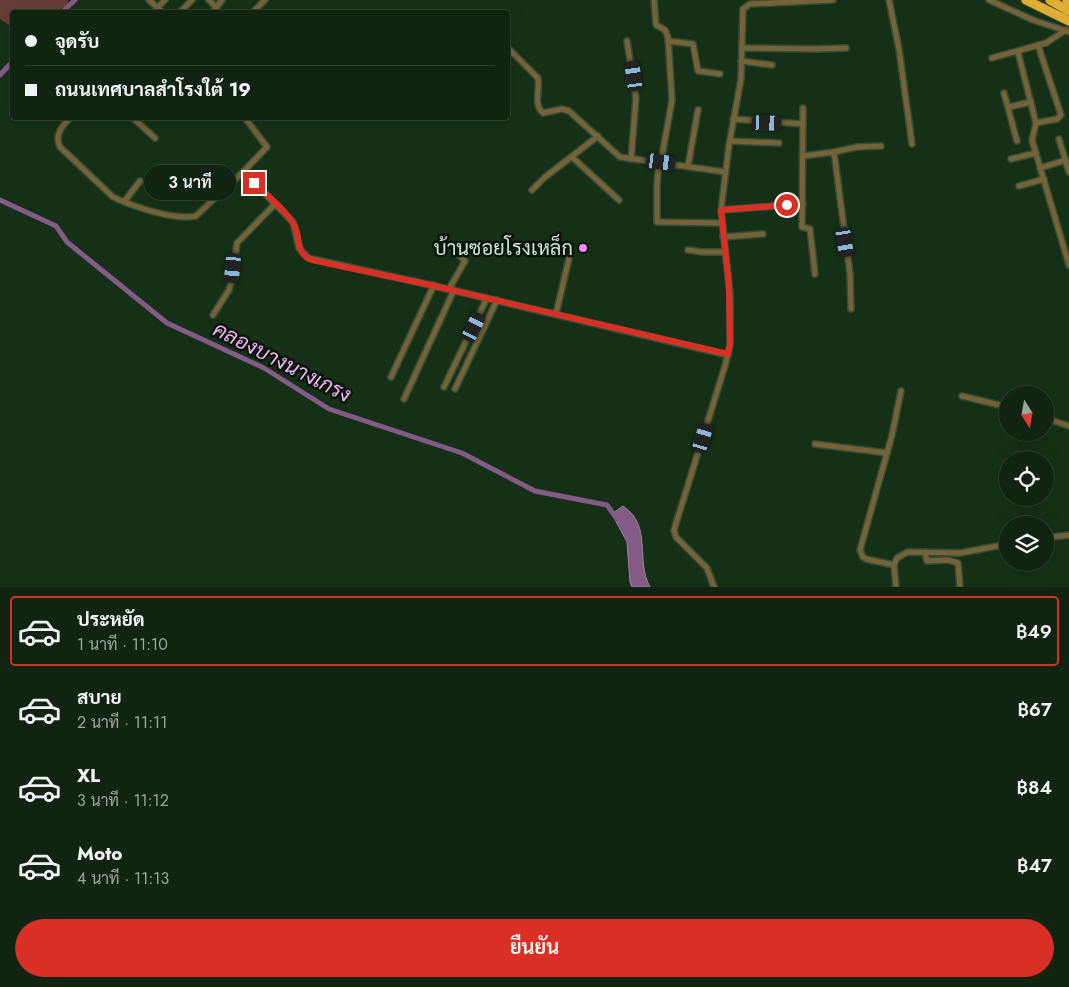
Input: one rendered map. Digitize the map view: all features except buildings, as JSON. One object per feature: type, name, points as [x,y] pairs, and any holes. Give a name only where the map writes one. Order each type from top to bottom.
[{"type":"highway","points":[[1026,0],[1069,21]]},
{"type":"highway","points":[[1050,0],[1069,11]]},
{"type":"street","points":[[149,0],[160,10]]},
{"type":"street","points":[[157,8],[164,0]]},
{"type":"street","points":[[182,0],[188,5]]},
{"type":"street","points":[[182,10],[192,0]]},
{"type":"street","points":[[209,0],[215,6]]},
{"type":"street","points":[[213,10],[222,0]]},
{"type":"street","points":[[255,10],[265,0]]},
{"type":"street","points":[[654,0],[656,25],[666,30],[668,41],[672,100],[657,184],[657,222],[722,223]]},
{"type":"street","points":[[714,587],[707,568],[676,537],[674,530],[729,350],[729,286],[721,210],[733,119],[741,79],[744,6],[750,4],[833,0]]},
{"type":"street","points":[[889,0],[900,49],[912,144]]},
{"type":"street","points":[[988,0],[1033,20],[1067,31]]},
{"type":"street","points":[[992,58],[1038,46],[1067,31]]},
{"type":"street","points":[[627,41],[636,98],[631,159]]},
{"type":"street","points":[[668,41],[693,44],[698,70],[720,74]]},
{"type":"street","points":[[1036,123],[1057,118],[1061,115],[1038,46]]},
{"type":"street","points":[[742,48],[846,48]]},
{"type":"street","points":[[510,50],[538,78],[537,103],[543,113],[562,109],[569,111],[620,157],[725,172]]},
{"type":"street","points":[[1018,52],[1036,123],[1032,140],[1069,265]]},
{"type":"street","points":[[741,61],[772,65]]},
{"type":"street","points":[[1004,93],[1016,141]]},
{"type":"street","points":[[1009,107],[1031,102]]},
{"type":"street","points":[[803,108],[802,227],[809,228],[811,231],[815,274]]},
{"type":"street","points":[[688,166],[698,110]]},
{"type":"street","points":[[733,119],[803,124]]},
{"type":"street","points":[[68,120],[63,125],[58,137],[60,147],[113,197],[124,202],[184,217],[196,216],[244,172],[266,146],[246,120]]},
{"type":"street","points":[[135,120],[155,138]]},
{"type":"street","points":[[532,190],[598,136]]},
{"type":"street","points":[[730,141],[779,143]]},
{"type":"street","points":[[1069,143],[1060,142],[1069,171]]},
{"type":"street","points":[[803,156],[881,146]]},
{"type":"street","points":[[834,152],[850,274],[851,309]]},
{"type":"street","points":[[1011,159],[1036,152]]},
{"type":"street","points":[[572,157],[619,200]]},
{"type":"street","points":[[1040,168],[1066,160]]},
{"type":"street","points":[[244,172],[293,222],[299,248],[308,258],[556,314],[729,350]]},
{"type":"street","points":[[1019,186],[1044,179]]},
{"type":"street","points":[[124,202],[140,181]]},
{"type":"street","points":[[213,315],[229,290],[237,243],[276,204]]},
{"type":"street","points":[[721,210],[803,204]]},
{"type":"street","points":[[723,237],[763,234]]},
{"type":"street","points":[[688,250],[725,252]]},
{"type":"street","points":[[556,314],[570,254]]},
{"type":"street","points":[[404,399],[465,261],[459,255]]},
{"type":"street","points":[[391,377],[434,286]]},
{"type":"street","points":[[444,387],[488,298]]},
{"type":"street","points":[[455,389],[497,300]]},
{"type":"street","points":[[894,565],[866,559],[861,555],[860,550],[887,453],[901,391]]},
{"type":"street","points":[[962,396],[999,405]]},
{"type":"street","points":[[1054,421],[1069,426]]},
{"type":"street","points":[[814,444],[887,453]]},
{"type":"street","points":[[1054,537],[1069,535]]},
{"type":"street","points":[[896,587],[894,565],[897,558],[902,554],[908,552],[960,553],[999,546]]},
{"type":"street","points":[[925,552],[925,558],[929,562],[948,560],[958,563],[960,587]]},
{"type":"shaded area","points":[[0,0],[68,0],[68,3],[59,10],[10,10],[10,26],[0,19]]},
{"type":"shaded area","points":[[623,506],[638,523],[641,533],[646,577],[650,587],[632,587],[630,582],[627,542],[612,514]]},
{"type":"waterway","points":[[64,10],[75,0]]},
{"type":"waterway","points":[[0,75],[10,64]]},
{"type":"waterway","name":"คลองบางนางเกรง","points":[[0,200],[56,226],[67,242],[167,323],[264,368],[329,409],[462,453],[535,491],[607,505],[617,519]]},
{"type":"place","name":"บ้านซอยโรงเหล็ก","points":[[583,248]]},
{"type":"route","points":[[254,183],[293,222],[298,234],[299,248],[312,260],[426,284],[728,354],[730,343],[729,286],[721,210],[787,205]]}]
